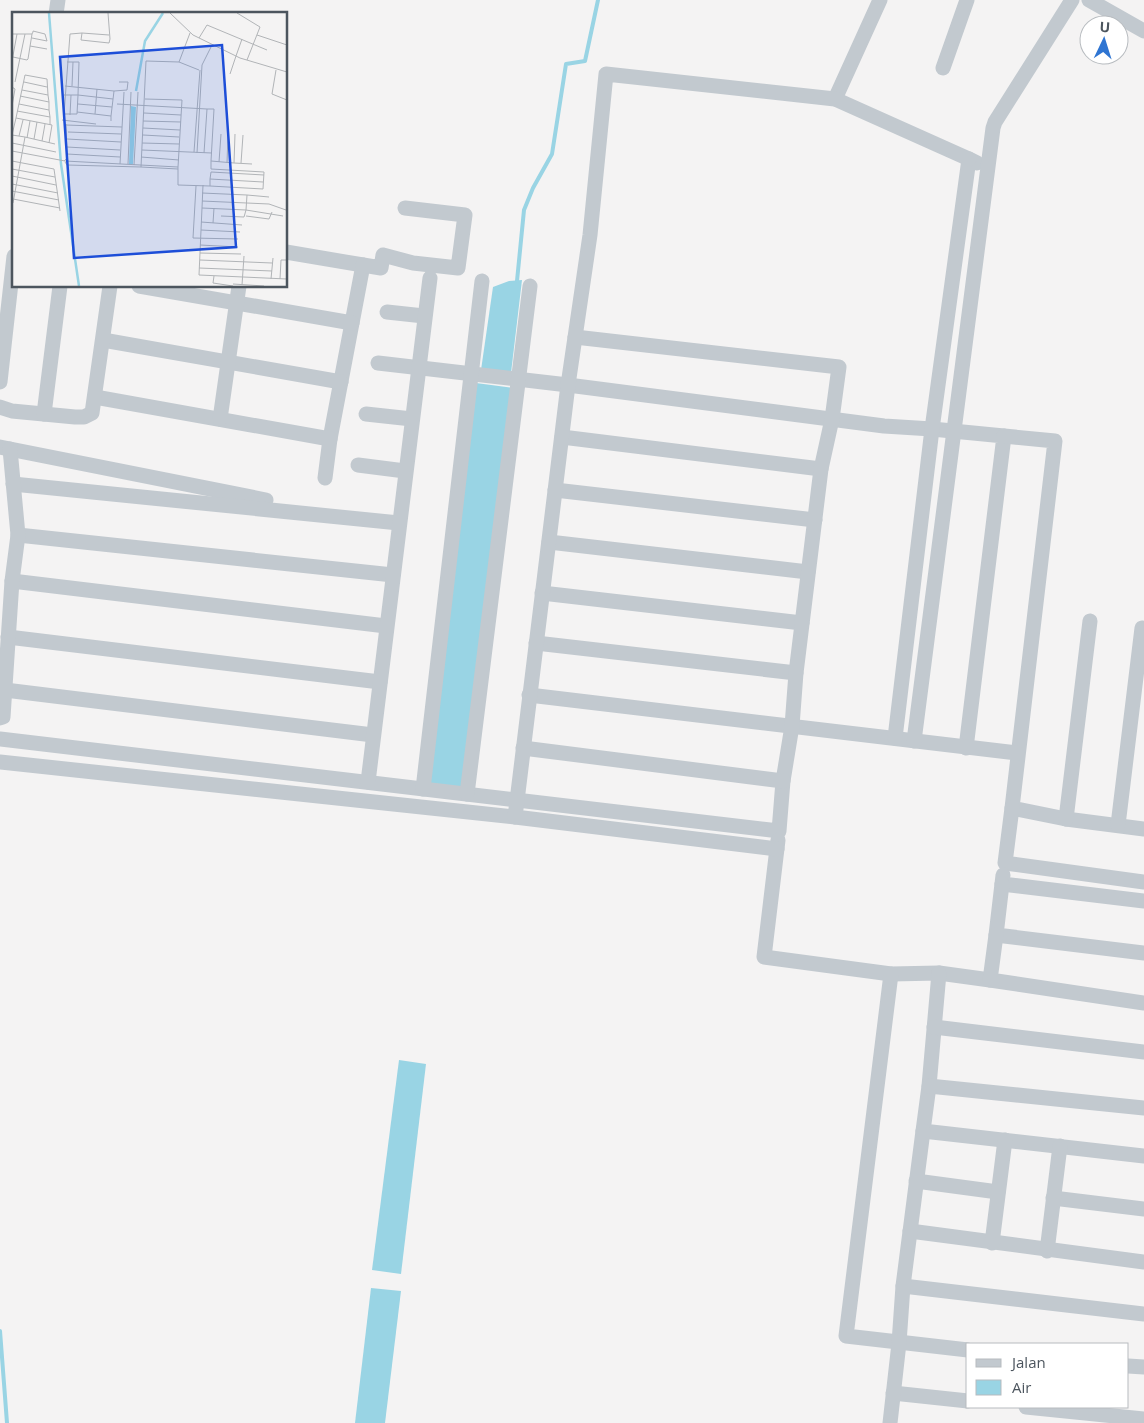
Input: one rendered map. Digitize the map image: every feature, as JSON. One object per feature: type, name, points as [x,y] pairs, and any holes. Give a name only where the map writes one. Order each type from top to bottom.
[{"type":"street","points":[[835,99],[880,0]]},
{"type":"street","points":[[943,68],[967,0]]},
{"type":"street","points":[[914,741],[994,122],[1072,0]]},
{"type":"street","points":[[1088,0],[1144,31]]},
{"type":"street","points":[[515,817],[568,385],[590,235],[606,74],[835,99],[988,168]]},
{"type":"street","points":[[895,738],[932,429],[969,159]]},
{"type":"street","points":[[288,252],[381,268],[383,255],[413,263],[458,268],[465,215],[405,208]]},
{"type":"street","points":[[325,478],[330,439],[362,266]]},
{"type":"street","points":[[0,382],[12,274]]},
{"type":"street","points":[[368,782],[430,278]]},
{"type":"street","points":[[423,789],[482,281]]},
{"type":"street","points":[[467,794],[520,380],[530,286]]},
{"type":"street","points":[[44,414],[60,288]]},
{"type":"street","points":[[0,406],[12,411],[44,414],[84,417],[92,413],[110,288]]},
{"type":"street","points":[[150,288],[352,324]]},
{"type":"street","points":[[220,419],[239,288]]},
{"type":"street","points":[[387,312],[424,316]]},
{"type":"street","points":[[575,337],[839,367],[832,419],[821,469],[796,673],[792,726],[783,780],[764,957],[891,974],[939,973],[1144,1003]]},
{"type":"street","points":[[103,340],[341,382]]},
{"type":"street","points":[[378,363],[568,385],[884,426],[1055,441],[990,980]]},
{"type":"street","points":[[95,397],[330,439]]},
{"type":"street","points":[[366,414],[412,419]]},
{"type":"street","points":[[966,748],[1004,436]]},
{"type":"street","points":[[562,437],[821,469]]},
{"type":"street","points":[[0,718],[3,716],[12,582],[18,535],[13,484],[5,448],[353,518]]},
{"type":"street","points":[[358,465],[405,471]]},
{"type":"street","points":[[13,484],[399,523]]},
{"type":"street","points":[[555,490],[815,520]]},
{"type":"street","points":[[18,535],[392,576]]},
{"type":"street","points":[[548,542],[808,572]]},
{"type":"street","points":[[12,582],[386,626]]},
{"type":"street","points":[[542,593],[802,622]]},
{"type":"street","points":[[1066,819],[1090,621]]},
{"type":"street","points":[[1118,825],[1142,628]]},
{"type":"street","points":[[8,637],[380,682]]},
{"type":"street","points":[[536,643],[796,673]]},
{"type":"street","points":[[5,690],[373,735]]},
{"type":"street","points":[[530,695],[1017,753]]},
{"type":"street","points":[[0,739],[779,831]]},
{"type":"street","points":[[523,748],[783,780]]},
{"type":"street","points":[[0,762],[515,817],[777,849]]},
{"type":"street","points":[[1012,808],[1066,819],[1144,829]]},
{"type":"street","points":[[1005,863],[1144,882]]},
{"type":"street","points":[[1002,884],[1144,901]]},
{"type":"street","points":[[996,935],[1144,953]]},
{"type":"street","points":[[890,1423],[900,1343],[903,1286],[929,1086],[939,973]]},
{"type":"street","points":[[891,974],[846,1336],[966,1350]]},
{"type":"street","points":[[934,1027],[1144,1052]]},
{"type":"street","points":[[929,1086],[1144,1108]]},
{"type":"street","points":[[923,1131],[1144,1156]]},
{"type":"street","points":[[992,1243],[1005,1140]]},
{"type":"street","points":[[1047,1250],[1060,1146]]},
{"type":"street","points":[[916,1181],[998,1192]]},
{"type":"street","points":[[1053,1198],[1144,1209]]},
{"type":"street","points":[[910,1231],[1144,1262]]},
{"type":"street","points":[[903,1286],[1144,1314]]},
{"type":"street","points":[[1129,1366],[1144,1367]]},
{"type":"street","points":[[893,1393],[966,1401]]},
{"type":"street","points":[[1036,1408],[1144,1419]]},
{"type":"water","points":[[522,280],[511,373],[481,370],[493,287],[509,281]]},
{"type":"water","points":[[476,383],[513,388],[463,789],[430,785]]},
{"type":"water","points":[[399,1060],[426,1064],[401,1274],[372,1270]]},
{"type":"water","points":[[371,1288],[401,1291],[385,1423],[355,1423]]},
{"type":"waterway","points":[[517,281],[524,210],[533,188],[552,154],[566,64],[585,61],[598,0]]},
{"type":"waterway","points":[[0,1331],[7,1423]]}]
